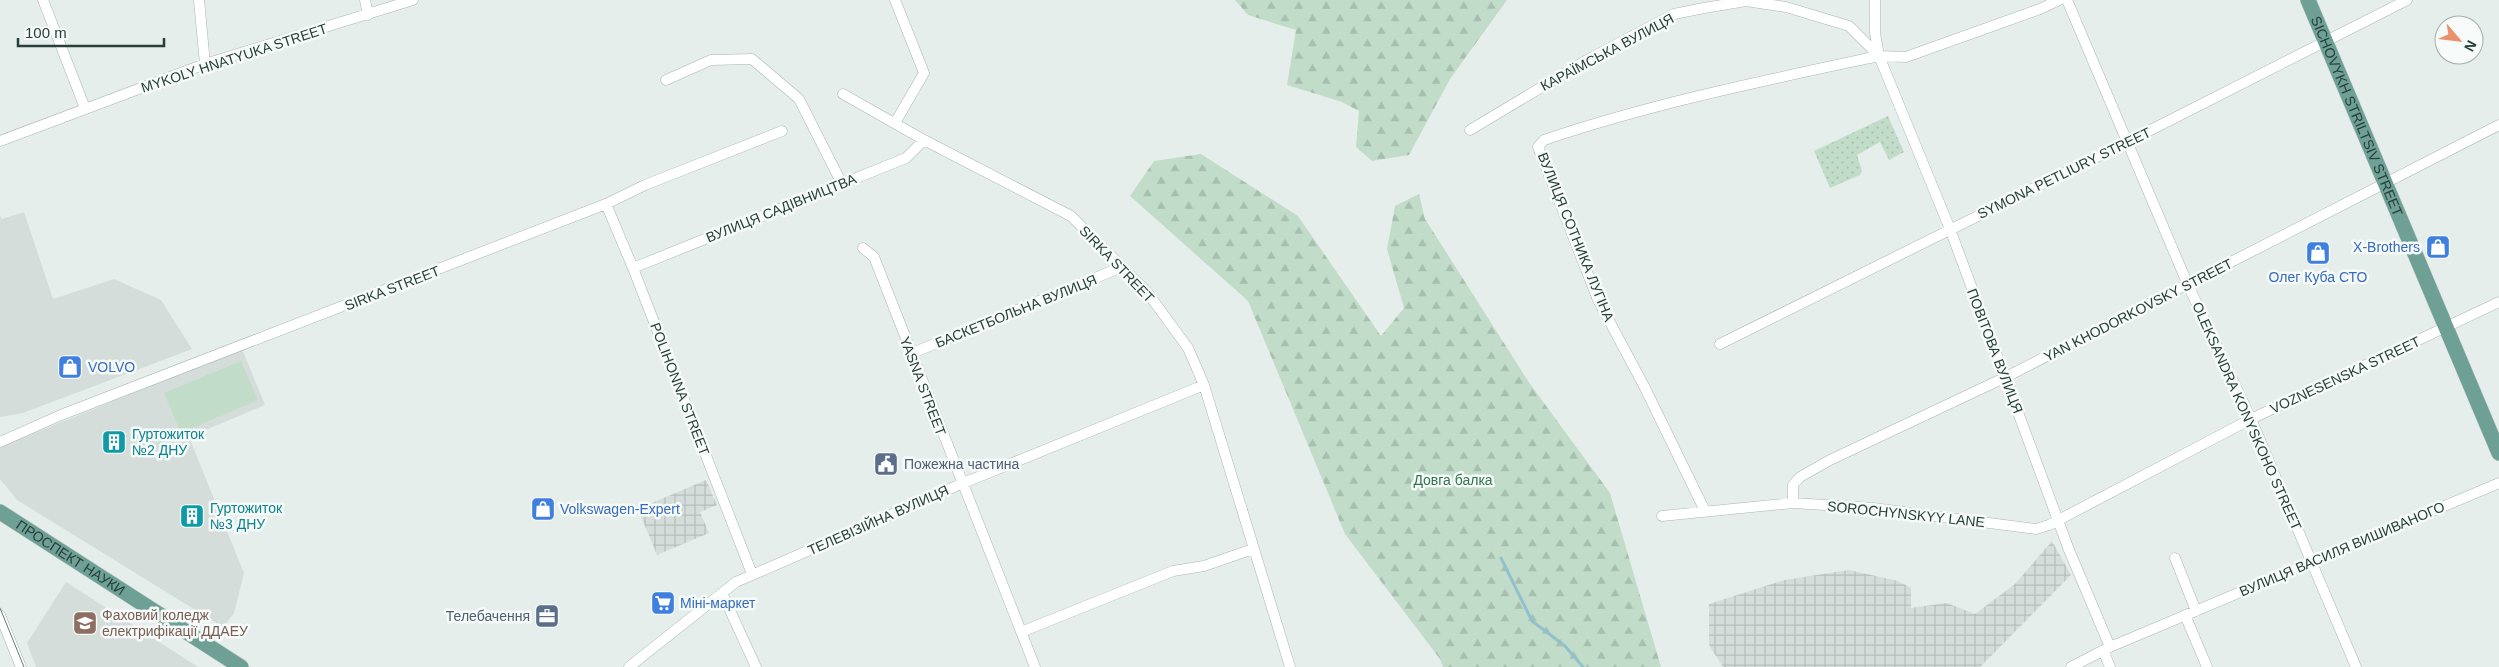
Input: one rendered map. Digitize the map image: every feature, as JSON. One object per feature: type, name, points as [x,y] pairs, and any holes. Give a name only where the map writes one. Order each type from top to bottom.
[{"type":"main road","name":"SICHOVYKH STRILTSIV STREET","points":[[2308,0],[2499,453]]},
{"type":"main road","name":"ПРОСПЕКТ НАУКИ","points":[[2,517],[241,667]]},
{"type":"street","points":[[43,0],[85,108]]},
{"type":"street","points":[[199,0],[205,64]]},
{"type":"street","points":[[365,0],[368,15]]},
{"type":"street","name":"MYKOLY HNATYUKA STREET","points":[[0,141],[205,64],[413,0]]},
{"type":"street","points":[[895,0],[924,74],[895,123]]},
{"type":"street","points":[[1875,0],[1875,33],[1879,56],[1906,56],[2040,9],[2059,0]]},
{"type":"street","name":"OLEKSANDRA KONYSKOHO STREET","points":[[2067,0],[2188,285],[2251,419],[2356,667]]},
{"type":"street","name":"SYMONA PETLIURY STREET","points":[[1720,344],[2127,142],[2407,0]]},
{"type":"street","name":"КАРАЇМСЬКА ВУЛИЦЯ","points":[[1470,130],[1570,70],[1674,14],[1704,8],[1746,1],[1786,7],[1849,26],[1879,56]]},
{"type":"street","name":"ПОВІТОВА ВУЛИЦЯ","points":[[1879,56],[1950,230],[2006,377],[2029,446],[2107,649],[2110,667]]},
{"type":"street","name":"ВУЛИЦЯ СОТНИКА ЛУГІНА","points":[[1705,511],[1644,386],[1598,300],[1538,147],[1544,140],[1602,120],[1738,86],[1879,56]]},
{"type":"street","points":[[666,80],[711,60],[752,59],[799,99],[842,184]]},
{"type":"street","name":"SIRKA STREET","points":[[842,94],[924,140],[1071,216],[1147,292],[1188,348],[1204,385],[1290,667]]},
{"type":"street","name":"YAN KHODORKOVSKY STREET","points":[[1792,504],[1793,485],[1808,472],[1830,460],[2006,377],[2499,125]]},
{"type":"street","name":"SIRKA STREET","points":[[0,442],[61,415],[606,204],[645,185],[782,131]]},
{"type":"street","name":"ВУЛИЦЯ САДІВНИЦТВА","points":[[633,268],[906,158],[924,140]]},
{"type":"street","name":"POLIHONNA STREET","points":[[606,204],[633,268],[752,574]]},
{"type":"street","name":"YASNA STREET","points":[[863,248],[874,257],[961,484],[1035,667]]},
{"type":"street","name":"БАСКЕТБОЛЬНА ВУЛИЦЯ","points":[[910,354],[1122,267]]},
{"type":"street","name":"VOZNESENSKA STREET","points":[[2058,518],[2251,419],[2499,302]]},
{"type":"street","name":"ТЕЛЕВІЗІЙНА ВУЛИЦЯ","points":[[629,667],[736,582],[752,574],[961,484],[1204,385]]},
{"type":"street","name":"ВУЛИЦЯ ВАСИЛЯ ВИШИВАНОГО","points":[[2071,667],[2107,649],[2499,483]]},
{"type":"street","name":"SOROCHYNSKYY LANE","points":[[1662,516],[1792,504],[1873,508],[2036,529],[2049,525],[2058,518]]},
{"type":"street","points":[[1021,632],[1173,570],[1204,566],[1253,549]]},
{"type":"street","points":[[2175,558],[2196,611]]},
{"type":"street","points":[[722,593],[756,667]]},
{"type":"street","points":[[0,615],[21,667]]},
{"type":"street","points":[[2185,616],[2207,667]]},
{"type":"shaded area","points":[[24,212],[53,299],[114,279],[161,300],[192,349],[23,413],[0,417],[0,216],[2,219]]},
{"type":"shaded area","points":[[242,349],[265,405],[189,437],[244,573],[234,613],[223,627],[17,500],[0,479],[0,447]]},
{"type":"shaded area","points":[[706,480],[717,505],[700,512],[709,533],[657,555],[638,509]]},
{"type":"shaded area","points":[[2052,541],[2071,575],[1980,667],[1723,667],[1709,645],[1709,604],[1784,580],[1849,570],[1898,581],[1911,588],[1911,608],[1947,603],[1975,614],[2015,584]]},
{"type":"shaded area","name":"Фаховий коледж електрифікації ДДАЕУ","points":[[66,582],[198,667],[36,667],[27,643]]},
{"type":"green space","points":[[1235,0],[1507,0],[1450,79],[1409,155],[1372,161],[1356,147],[1359,111],[1342,102],[1287,85],[1296,30],[1248,15]]},
{"type":"green space","points":[[1888,116],[1904,152],[1889,160],[1880,142],[1857,155],[1862,171],[1860,175],[1830,188],[1814,151]]},
{"type":"green space","name":"Довга балка","points":[[1201,154],[1298,216],[1381,336],[1404,308],[1387,249],[1395,206],[1419,194],[1425,219],[1530,384],[1610,493],[1661,667],[1443,667],[1440,659],[1345,534],[1248,301],[1130,196],[1154,161]]},
{"type":"green space","points":[[241,361],[258,400],[181,433],[164,393]]},
{"type":"waterway","points":[[1501,558],[1532,621],[1565,646],[1583,667]]},
{"type":"tram line","points":[[0,608],[24,667]]},
{"type":"place","name":"X-Brothers","points":[[2438,247]]},
{"type":"place","name":"Олег Куба СТО","points":[[2318,253]]},
{"type":"place","name":"VOLVO","points":[[70,367]]},
{"type":"place","name":"Гуртожиток №2 ДНУ","points":[[114,442]]},
{"type":"place","name":"Пожежна частина","points":[[886,464]]},
{"type":"place","name":"Volkswagen-Expert","points":[[543,509]]},
{"type":"place","name":"Гуртожиток №3 ДНУ","points":[[192,516]]},
{"type":"place","name":"Міні-маркет","points":[[663,603]]},
{"type":"place","name":"Телебачення","points":[[547,616]]},
{"type":"place","name":"Фаховий коледж електрифікації ДДАЕУ","points":[[85,623]]}]
